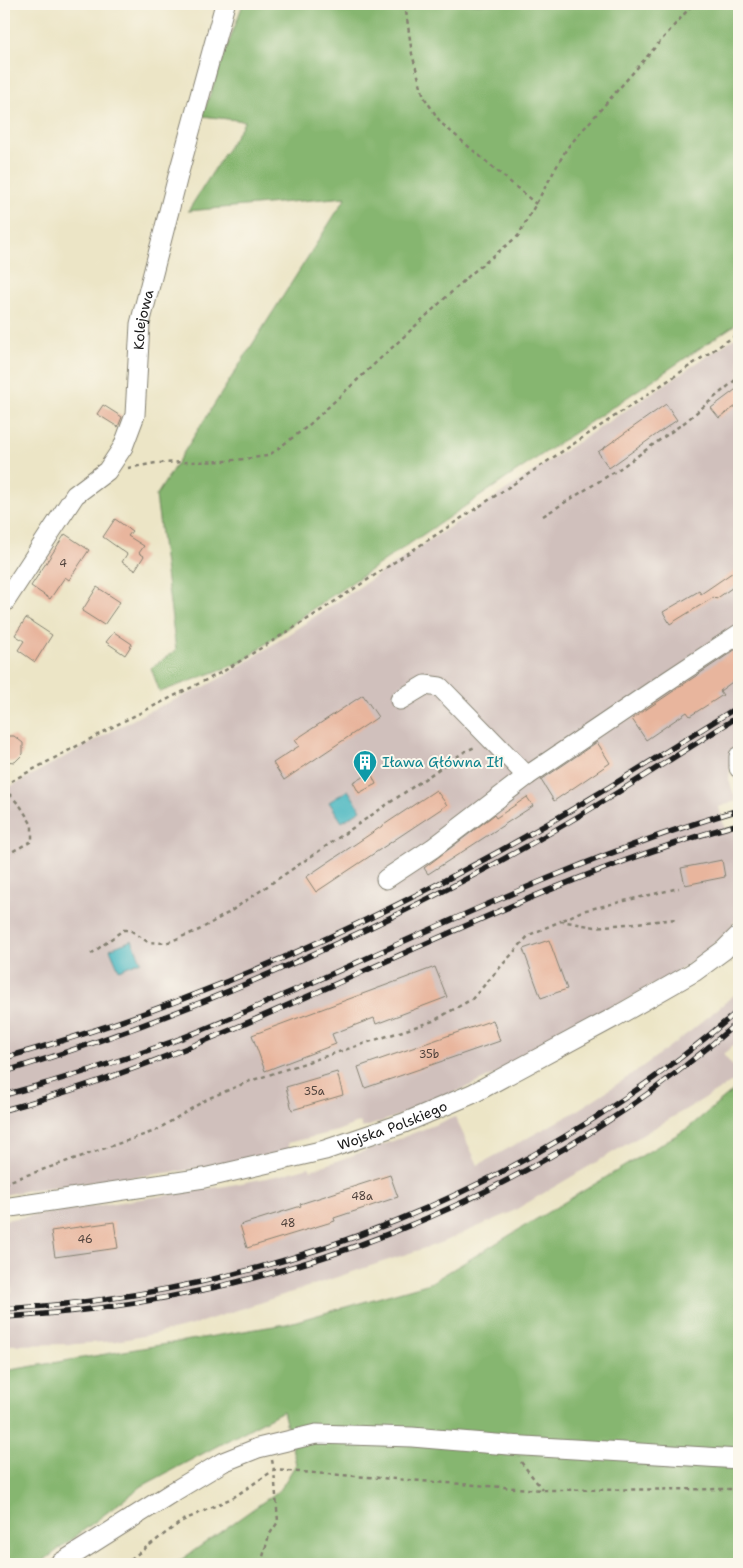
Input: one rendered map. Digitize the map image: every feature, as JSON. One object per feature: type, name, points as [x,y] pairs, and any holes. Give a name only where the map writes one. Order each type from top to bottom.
[{"type":"street","name":"Kolejowa","points":[[4,602],[76,495],[107,471],[123,447],[135,415],[140,324],[225,4]]},
{"type":"street","points":[[386,879],[433,848],[527,776],[739,634]]},
{"type":"street","points":[[400,700],[424,685],[440,687],[527,776]]},
{"type":"street","points":[[739,756],[739,768]]},
{"type":"street","name":"Wojska Polskiego","points":[[4,1208],[204,1178],[325,1150],[404,1123],[472,1094],[614,1017],[694,972],[724,950],[739,935]]},
{"type":"street","points":[[59,1564],[223,1462],[258,1448],[316,1434],[412,1437],[508,1445],[739,1459]]},
{"type":"path","points":[[405,4],[412,54],[424,97],[442,123],[536,204]]},
{"type":"path","points":[[107,471],[156,463],[226,461],[268,456],[308,426],[472,274],[518,236],[567,148],[692,4]]},
{"type":"path","points":[[4,856],[32,841],[32,825],[21,806],[4,787],[122,722],[224,671],[311,617],[739,333]]},
{"type":"path","points":[[543,516],[620,469],[685,422],[739,377]]},
{"type":"path","points":[[90,954],[122,930],[130,930],[148,942],[166,943],[199,930],[228,913],[464,752],[491,740]]},
{"type":"path","points":[[4,1183],[155,1131],[207,1099],[250,1081],[433,1021],[472,999],[529,934],[582,911],[679,888]]},
{"type":"path","points":[[561,921],[595,927],[677,918]]},
{"type":"path","points":[[508,1445],[542,1490]]},
{"type":"path","points":[[261,1564],[269,1535],[278,1522],[270,1446]]},
{"type":"path","points":[[124,1564],[182,1521],[234,1496],[274,1470],[542,1490],[739,1489]]},
{"type":"shaded area","points":[[739,335],[739,742],[732,754],[729,780],[736,801],[719,807],[726,833],[739,829],[739,914],[730,929],[709,950],[678,971],[500,1072],[421,1108],[363,1128],[360,1122],[337,1131],[288,1143],[289,1151],[181,1171],[4,1195],[4,790],[147,712],[206,686],[233,671]]},
{"type":"shaded area","points":[[739,991],[739,1041],[723,1054],[739,1074],[739,1078],[510,1213],[440,1243],[189,1326],[116,1341],[76,1344],[4,1345],[4,1293],[12,1292],[4,1220],[226,1186],[281,1175],[309,1167],[311,1170],[455,1117],[478,1165],[573,1113],[631,1075],[692,1030]]},
{"type":"green space","points":[[243,4],[739,4],[739,322],[311,610],[242,662],[160,692],[151,668],[176,650],[156,496],[346,197],[188,211],[245,121],[202,116]]},
{"type":"green space","points":[[739,1086],[739,1564],[175,1564],[280,1490],[296,1464],[283,1411],[142,1486],[39,1564],[4,1564],[4,1371],[286,1324],[430,1283],[688,1128]]},
{"type":"water","points":[[348,790],[361,810],[342,822],[329,802]]},
{"type":"water","points":[[132,940],[141,961],[119,970],[110,949]]},
{"type":"building","points":[[739,387],[739,404],[719,418],[711,408]]},
{"type":"building","points":[[666,404],[677,420],[609,468],[598,452]]},
{"type":"building","points":[[103,405],[122,417],[118,427],[97,414]]},
{"type":"building","points":[[115,519],[132,531],[128,536],[144,546],[139,553],[144,556],[135,570],[122,562],[127,554],[103,537]]},
{"type":"building","points":[[65,534],[89,550],[69,580],[65,577],[50,599],[31,586]]},
{"type":"building","points":[[739,568],[739,583],[716,599],[714,597],[670,624],[663,612],[699,591],[701,594]]},
{"type":"building","points":[[97,587],[120,602],[104,625],[82,611]]},
{"type":"building","points":[[26,618],[52,635],[35,662],[18,650],[24,641],[15,635]]},
{"type":"building","points":[[114,632],[132,644],[125,655],[106,642]]},
{"type":"building","points":[[739,647],[739,677],[720,691],[723,695],[690,716],[687,712],[646,740],[632,719]]},
{"type":"building","points":[[363,695],[378,717],[284,780],[273,763],[299,746],[295,740]]},
{"type":"building","points":[[14,736],[23,743],[23,754],[15,762],[4,761],[4,738]]},
{"type":"building","points":[[597,742],[610,763],[554,801],[541,780]]},
{"type":"building","name":"Iława Główna Ił1","points":[[371,773],[376,784],[359,793],[353,782]]},
{"type":"building","points":[[436,790],[447,805],[316,892],[306,877]]},
{"type":"building","points":[[527,797],[533,806],[428,874],[424,868],[494,815],[496,818]]},
{"type":"building","points":[[722,860],[725,877],[685,885],[681,868]]},
{"type":"building","points":[[549,940],[567,989],[541,998],[523,949]]},
{"type":"building","points":[[435,967],[447,997],[376,1024],[374,1018],[332,1034],[336,1044],[265,1071],[252,1035]]},
{"type":"building","points":[[493,1020],[500,1041],[365,1088],[358,1067]]},
{"type":"building","points":[[337,1072],[343,1095],[292,1110],[286,1087]]},
{"type":"building","points":[[390,1175],[398,1197],[334,1218],[335,1221],[247,1248],[240,1225]]},
{"type":"building","points":[[114,1222],[118,1248],[55,1257],[51,1231]]},
{"type":"railway","points":[[4,1058],[129,1019],[190,996],[310,946],[369,918],[485,859],[550,823],[739,706]]},
{"type":"railway","points":[[4,1072],[67,1052],[190,1007],[312,955],[431,898],[616,794],[739,716]]},
{"type":"railway","points":[[4,1095],[132,1056],[225,1021],[521,889],[629,846],[739,810]]},
{"type":"railway","points":[[4,1110],[98,1081],[191,1046],[553,889],[645,854],[739,824]]},
{"type":"railway","points":[[4,1309],[105,1299],[205,1281],[302,1255],[397,1221],[488,1179],[576,1130],[660,1073],[739,1010]]},
{"type":"railway","points":[[4,1317],[104,1307],[204,1290],[301,1264],[396,1231],[488,1190],[576,1141],[660,1085],[739,1021]]},
{"type":"place","name":"Iława Główna Ił1","points":[[365,783]]}]
